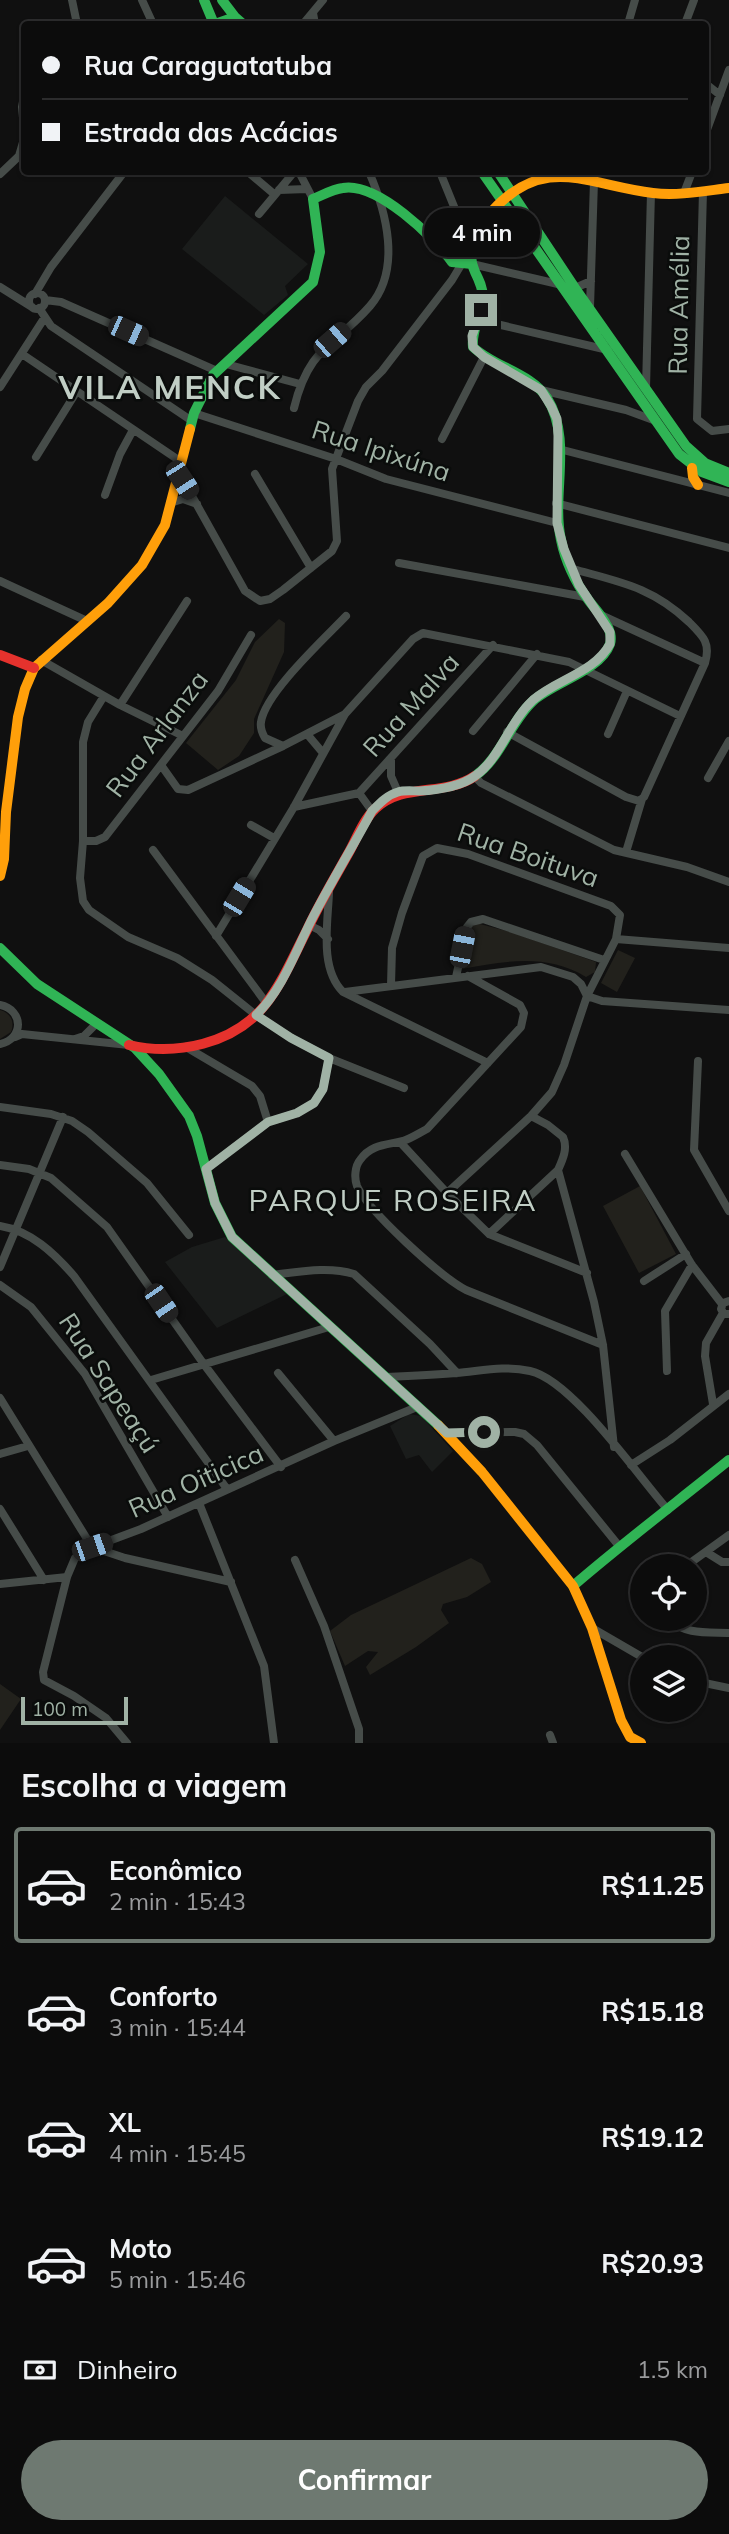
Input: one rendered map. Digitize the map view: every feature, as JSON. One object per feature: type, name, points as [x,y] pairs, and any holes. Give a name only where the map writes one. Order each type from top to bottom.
[{"type":"main road","points":[[204,0],[214,21]]},
{"type":"main road","points":[[222,0],[241,21]]},
{"type":"main road","points":[[484,175],[561,284],[602,334],[628,360],[646,388],[656,421],[679,454],[692,468],[712,478],[729,482]]},
{"type":"main road","points":[[500,175],[590,307],[608,351],[691,453],[715,469],[729,473]]},
{"type":"main road","points":[[129,1045],[154,1050],[186,1046],[223,1037],[256,1015],[267,1004],[286,973],[309,925],[372,811],[383,800],[398,792],[456,785],[475,777],[490,762],[507,732],[534,699],[585,669],[604,654],[610,644],[610,632],[585,597],[564,549],[557,523],[557,419],[541,390],[484,357],[472,343],[483,293],[468,257],[480,228],[500,200],[511,193],[534,180],[569,175]]},
{"type":"main road","points":[[582,175],[594,181],[651,192],[684,193],[729,188]]},
{"type":"main road","points":[[0,876],[4,859],[4,793],[25,689],[38,664],[107,603],[142,565],[161,535],[193,417],[203,392],[221,367],[302,293],[316,276],[319,249],[310,194],[351,187],[369,192],[404,215],[440,247],[448,259],[468,257]]},
{"type":"main road","points":[[692,468],[698,485]]},
{"type":"main road","points":[[0,655],[38,664]]},
{"type":"main road","points":[[0,948],[37,984],[135,1048],[159,1074],[189,1116],[215,1203],[225,1228],[232,1237],[447,1433],[482,1472],[573,1586],[592,1628],[630,1740],[641,1743]]},
{"type":"main road","points":[[0,960],[12,960]]},
{"type":"main road","points":[[573,1586],[619,1546],[729,1460]]},
{"type":"street","points":[[72,0],[76,21]]},
{"type":"street","points":[[142,0],[152,21]]},
{"type":"street","points":[[306,21],[323,0]]},
{"type":"street","points":[[629,21],[635,0]]},
{"type":"street","points":[[686,21],[694,0]]},
{"type":"street","points":[[313,13],[315,21]]},
{"type":"street","points":[[709,124],[729,70]]},
{"type":"street","points":[[709,86],[720,95]]},
{"type":"street","points":[[0,174],[19,156],[21,149]]},
{"type":"street","points":[[36,307],[30,300],[51,267],[122,175]]},
{"type":"street","points":[[252,175],[277,192],[310,194]]},
{"type":"street","points":[[259,215],[294,175]]},
{"type":"street","points":[[299,175],[310,194]]},
{"type":"street","points":[[295,408],[300,384],[320,351],[372,303],[388,270],[380,198],[370,175]]},
{"type":"street","points":[[441,175],[468,257]]},
{"type":"street","points":[[684,193],[691,175]]},
{"type":"street","points":[[590,307],[594,181]]},
{"type":"street","name":"Rua Amélia","points":[[703,191],[697,419],[712,431],[729,429]]},
{"type":"street","points":[[646,388],[651,192]]},
{"type":"street","points":[[468,257],[575,288],[591,281]]},
{"type":"street","points":[[22,354],[133,430],[179,466],[246,591],[260,601],[270,598],[332,551],[337,541],[332,475],[335,459],[366,387],[382,371],[468,257]]},
{"type":"street","points":[[0,287],[36,307],[44,304],[45,300]]},
{"type":"street","points":[[35,294],[43,295],[45,300]]},
{"type":"street","points":[[45,300],[61,302],[221,367],[300,384]]},
{"type":"street","name":"Rua Ipixúna","points":[[36,307],[51,326],[193,417],[335,459],[386,479],[557,523]]},
{"type":"street","points":[[0,387],[45,317]]},
{"type":"street","points":[[479,320],[608,351]]},
{"type":"street","points":[[628,360],[645,352]]},
{"type":"street","points":[[442,439],[484,357]]},
{"type":"street","points":[[541,390],[626,410],[656,421]]},
{"type":"street","points":[[36,457],[77,391]]},
{"type":"street","points":[[626,410],[649,402]]},
{"type":"street","points":[[106,495],[120,454],[133,430]]},
{"type":"street","points":[[559,449],[729,493]]},
{"type":"street","points":[[255,474],[311,568]]},
{"type":"street","points":[[170,503],[183,499],[197,504]]},
{"type":"street","points":[[556,503],[729,548]]},
{"type":"street","points":[[399,563],[585,597]]},
{"type":"street","points":[[573,569],[654,594],[684,617],[706,639],[708,652],[705,663],[643,798],[626,852]]},
{"type":"street","points":[[0,581],[87,621]]},
{"type":"street","points":[[120,705],[187,601]]},
{"type":"street","points":[[600,615],[705,663]]},
{"type":"street","points":[[283,746],[265,738],[261,725],[267,709],[282,686],[346,616]]},
{"type":"street","points":[[216,936],[294,807],[345,713],[413,639],[423,633],[569,662],[680,716]]},
{"type":"street","name":"Rua Arlanza","points":[[83,841],[96,841],[106,837],[218,691],[251,635]]},
{"type":"street","name":"Rua Malva","points":[[359,793],[493,645]]},
{"type":"street","points":[[473,731],[537,654]]},
{"type":"street","points":[[38,664],[183,736]]},
{"type":"street","points":[[608,734],[627,691]]},
{"type":"street","points":[[104,696],[88,722],[83,741],[83,841],[80,878],[83,901],[89,910],[128,937],[195,969],[291,1038],[329,1058],[404,1088]]},
{"type":"street","points":[[161,765],[174,785],[184,791],[283,746],[345,713]]},
{"type":"street","points":[[507,732],[626,797],[636,801],[643,798]]},
{"type":"street","points":[[307,734],[323,753]]},
{"type":"street","points":[[708,778],[729,741]]},
{"type":"street","points":[[391,758],[391,776],[398,792]]},
{"type":"street","points":[[475,777],[481,783],[606,845],[729,882]]},
{"type":"street","points":[[294,807],[359,793],[372,811]]},
{"type":"street","points":[[251,825],[274,838]]},
{"type":"street","name":"Rua Boituva","points":[[391,985],[393,948],[402,914],[423,856],[438,848],[468,854],[611,906],[621,919],[617,939]]},
{"type":"street","points":[[153,850],[267,1004]]},
{"type":"street","points":[[329,891],[330,973],[335,984],[343,992],[488,1063]]},
{"type":"street","points":[[456,977],[467,927],[471,922],[483,919],[604,960]]},
{"type":"street","points":[[309,925],[328,939]]},
{"type":"street","points":[[447,1193],[543,1104],[556,1083],[587,996],[617,939],[729,948]]},
{"type":"street","points":[[343,992],[541,967],[573,976],[587,996],[602,1001],[729,1010]]},
{"type":"street","points":[[495,991],[496,972]]},
{"type":"street","points":[[468,976],[520,1005],[524,1018],[515,1036],[427,1129],[400,1142],[386,1143],[359,1161],[356,1170],[358,1187],[385,1221],[440,1274],[460,1287],[603,1345]]},
{"type":"street","points":[[0,1005],[11,1009],[18,1019],[15,1037]]},
{"type":"street","points":[[72,1040],[84,1036],[96,1024]]},
{"type":"street","points":[[0,1044],[22,1034],[129,1045]]},
{"type":"street","points":[[186,1046],[252,1086],[260,1096],[268,1122]]},
{"type":"street","points":[[206,1169],[268,1122],[297,1113],[314,1103],[323,1089],[329,1058]]},
{"type":"street","points":[[698,1061],[694,1150],[729,1211]]},
{"type":"street","points":[[0,1107],[63,1117],[88,1132],[134,1169],[189,1235]]},
{"type":"street","points":[[489,1234],[558,1170],[566,1149],[563,1137],[531,1116]]},
{"type":"street","points":[[0,1267],[63,1117]]},
{"type":"street","points":[[400,1142],[489,1234],[587,1273]]},
{"type":"street","points":[[625,1154],[692,1265],[726,1308],[706,1343],[705,1356],[713,1404]]},
{"type":"street","points":[[0,1165],[40,1172],[51,1178],[107,1227],[203,1363],[281,1466]]},
{"type":"street","points":[[558,1170],[587,1273],[603,1345],[614,1447]]},
{"type":"street","points":[[0,1226],[16,1229],[58,1258],[151,1380],[227,1489]]},
{"type":"street","points":[[644,1281],[685,1254]]},
{"type":"street","points":[[667,1371],[665,1311],[692,1265]]},
{"type":"street","points":[[272,1275],[321,1270],[354,1274],[430,1344],[457,1373]]},
{"type":"street","name":"Rua Sapeaçú","points":[[0,1285],[32,1307],[85,1374],[168,1517]]},
{"type":"street","points":[[151,1380],[329,1327]]},
{"type":"street","points":[[386,1377],[497,1368],[541,1374],[573,1400],[668,1510]]},
{"type":"street","points":[[278,1373],[334,1441]]},
{"type":"street","points":[[631,1465],[678,1434],[729,1394]]},
{"type":"street","points":[[0,1398],[92,1547],[125,1558],[231,1582]]},
{"type":"street","name":"Rua Oiticica","points":[[127,1743],[106,1718],[44,1680],[43,1672],[67,1577],[75,1558],[92,1547],[168,1517],[334,1441],[418,1407]]},
{"type":"street","points":[[447,1433],[524,1434],[537,1445],[619,1546]]},
{"type":"street","points":[[0,1454],[28,1446]]},
{"type":"street","points":[[199,1503],[264,1666],[274,1743]]},
{"type":"street","points":[[0,1509],[44,1580]]},
{"type":"street","points":[[703,1554],[729,1535]]},
{"type":"street","points":[[706,1552],[722,1562],[729,1562]]},
{"type":"street","points":[[295,1560],[311,1591],[328,1638],[359,1729],[359,1743]]},
{"type":"street","points":[[0,1584],[67,1577]]},
{"type":"street","points":[[592,1628],[630,1650]]},
{"type":"street","points":[[700,1631],[729,1633]]},
{"type":"street","points":[[707,1683],[729,1688]]},
{"type":"shaded area","points":[[225,196],[308,264],[285,286],[288,295],[264,315],[182,249]]},
{"type":"shaded area","points":[[279,619],[285,623],[284,652],[254,719],[254,733],[239,756],[218,770],[186,743],[236,680],[255,642]]},
{"type":"shaded area","points":[[476,923],[511,932],[596,962],[595,972],[586,977],[556,964],[526,961],[462,969],[471,926]]},
{"type":"shaded area","points":[[618,950],[635,958],[617,992],[601,983]]},
{"type":"shaded area","points":[[0,1010],[11,1018],[13,1025],[11,1032],[0,1039]]},
{"type":"shaded area","points":[[640,1186],[676,1254],[639,1273],[603,1206]]},
{"type":"shaded area","points":[[225,1237],[287,1294],[217,1328],[165,1262],[192,1247]]},
{"type":"shaded area","points":[[409,1414],[421,1416],[453,1451],[432,1472],[419,1455],[406,1459],[390,1426]]},
{"type":"shaded area","points":[[471,1558],[482,1564],[491,1582],[467,1597],[443,1604],[441,1610],[449,1623],[370,1675],[366,1667],[378,1652],[368,1651],[345,1666],[330,1631],[351,1615]]},
{"type":"shaded area","points":[[0,1684],[21,1699],[0,1730]]},
{"type":"traffic: fast","points":[[204,0],[213,21]]},
{"type":"traffic: fast","points":[[222,0],[235,17]]},
{"type":"traffic: fast","points":[[224,21],[235,17],[240,21]]},
{"type":"traffic: fast","points":[[484,175],[679,454],[702,472],[729,482]]},
{"type":"traffic: fast","points":[[500,175],[575,288],[686,446],[705,463],[729,473]]},
{"type":"traffic: fast","points":[[190,429],[194,413],[213,375],[313,282],[320,252],[313,199],[343,188],[357,188],[372,194],[404,213],[452,262],[472,264]]},
{"type":"traffic: fast","points":[[475,776],[492,760],[533,701],[597,662],[605,653],[611,639],[602,617],[575,578],[563,548],[558,504],[559,431],[555,414],[547,398],[532,382],[473,347],[483,298],[472,263],[472,247],[477,232],[492,211]]},
{"type":"traffic: fast","points":[[441,247],[469,254]]},
{"type":"traffic: fast","points":[[0,948],[37,984],[135,1048],[159,1074],[189,1116],[215,1203],[232,1237],[438,1425]]},
{"type":"traffic: fast","points":[[573,1586],[729,1460]]},
{"type":"traffic: slow","points":[[492,211],[511,193],[530,183],[549,178],[568,177],[662,194],[729,188]]},
{"type":"traffic: slow","points":[[0,876],[18,717],[25,689],[34,668],[108,603],[142,565],[165,525],[190,429]]},
{"type":"traffic: slow","points":[[692,468],[698,485]]},
{"type":"traffic: slow","points":[[438,1425],[482,1472],[573,1586],[592,1628],[621,1720],[630,1737],[641,1743]]},
{"type":"traffic: jam","points":[[0,655],[34,668]]},
{"type":"traffic: jam","points":[[129,1045],[166,1049],[203,1044],[221,1038],[252,1018],[265,1005],[283,978],[363,824],[375,809],[398,795],[450,786],[475,776]]},
{"type":"district","name":"VILA MENCK","points":[[170,387]]},
{"type":"district","name":"PARQUE ROSEIRA","points":[[393,1201]]},
{"type":"route","points":[[481,310],[472,336],[473,347],[484,357],[541,390],[557,419],[557,523],[579,585],[612,635],[612,640],[595,663],[534,699],[507,732],[490,762],[475,777],[456,785],[398,792],[383,800],[372,811],[312,919],[286,973],[267,1004],[256,1015],[329,1058],[320,1096],[297,1113],[268,1122],[206,1169],[215,1203],[225,1228],[232,1237],[447,1433],[484,1432]]}]
